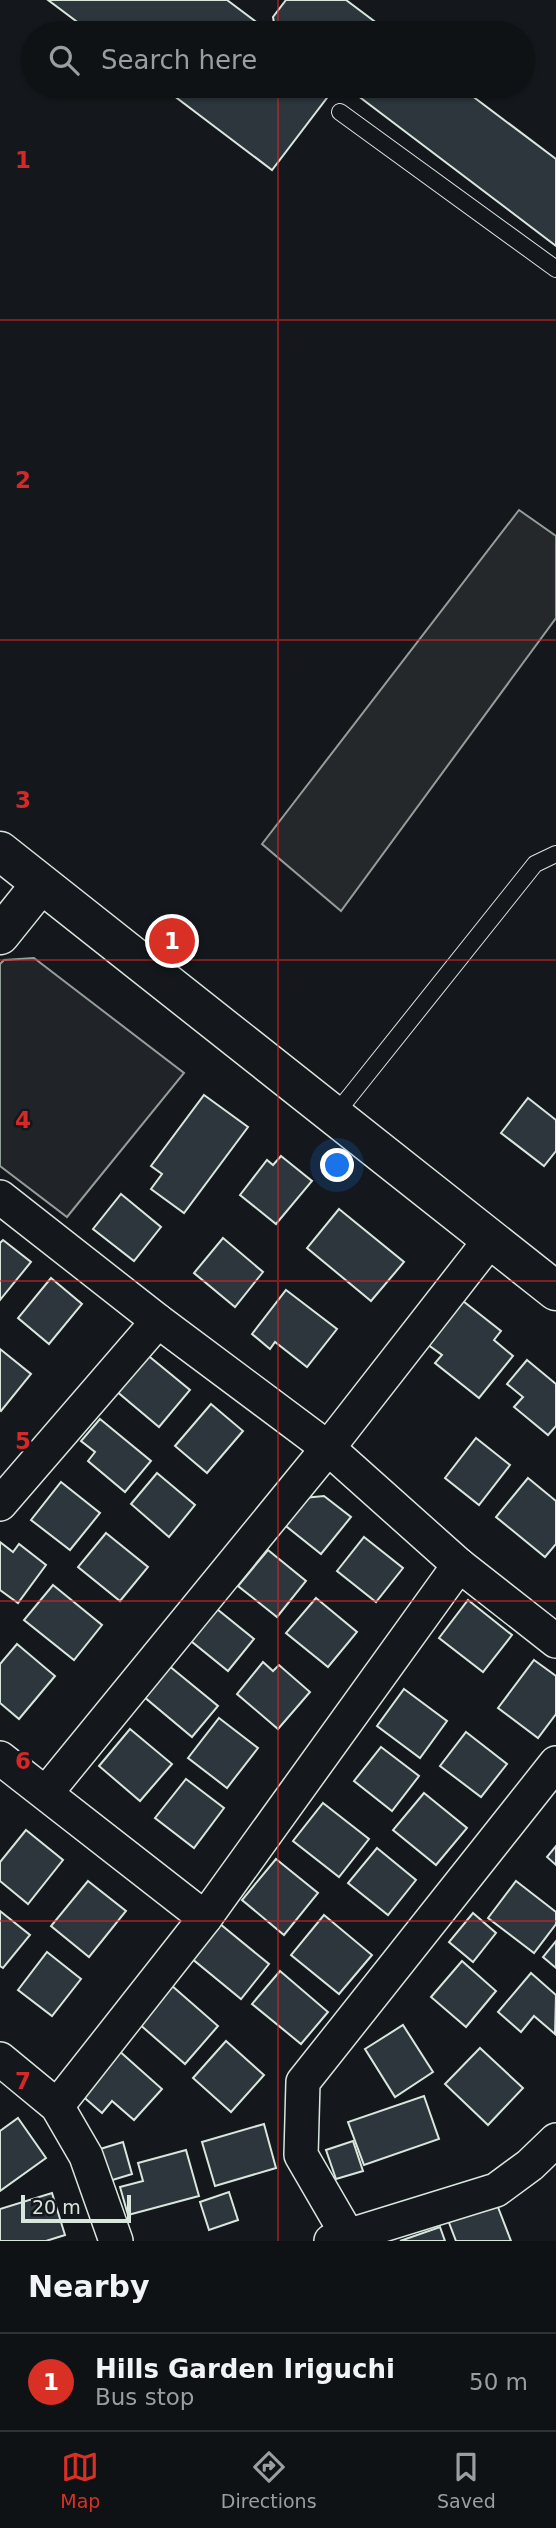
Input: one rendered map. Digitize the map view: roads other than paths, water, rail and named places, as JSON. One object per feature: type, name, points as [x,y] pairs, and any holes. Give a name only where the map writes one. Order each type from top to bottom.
[{"type":"street","points":[[0,851],[556,1291]]},
{"type":"street","points":[[0,935],[41,884]]},
{"type":"street","points":[[0,1197],[158,1321],[328,1448],[459,1565],[556,1641]]},
{"type":"street","points":[[47,1793],[328,1448],[491,1239]]},
{"type":"street","points":[[0,1504],[158,1321]]},
{"type":"street","points":[[57,2106],[205,1918],[459,1565]]},
{"type":"street","points":[[0,1758],[205,1918]]},
{"type":"street","points":[[556,1763],[303,2082],[301,2155],[339,2239],[496,2190],[530,2165],[556,2140]]},
{"type":"street","points":[[0,2059],[57,2106],[86,2156],[116,2241]]},
{"type":"lane","points":[[340,112],[556,269]]},
{"type":"lane","points":[[334,1116],[535,864],[556,854]]},
{"type":"place","name":"Hills Garden Iriguchi","points":[[172,941]]}]
